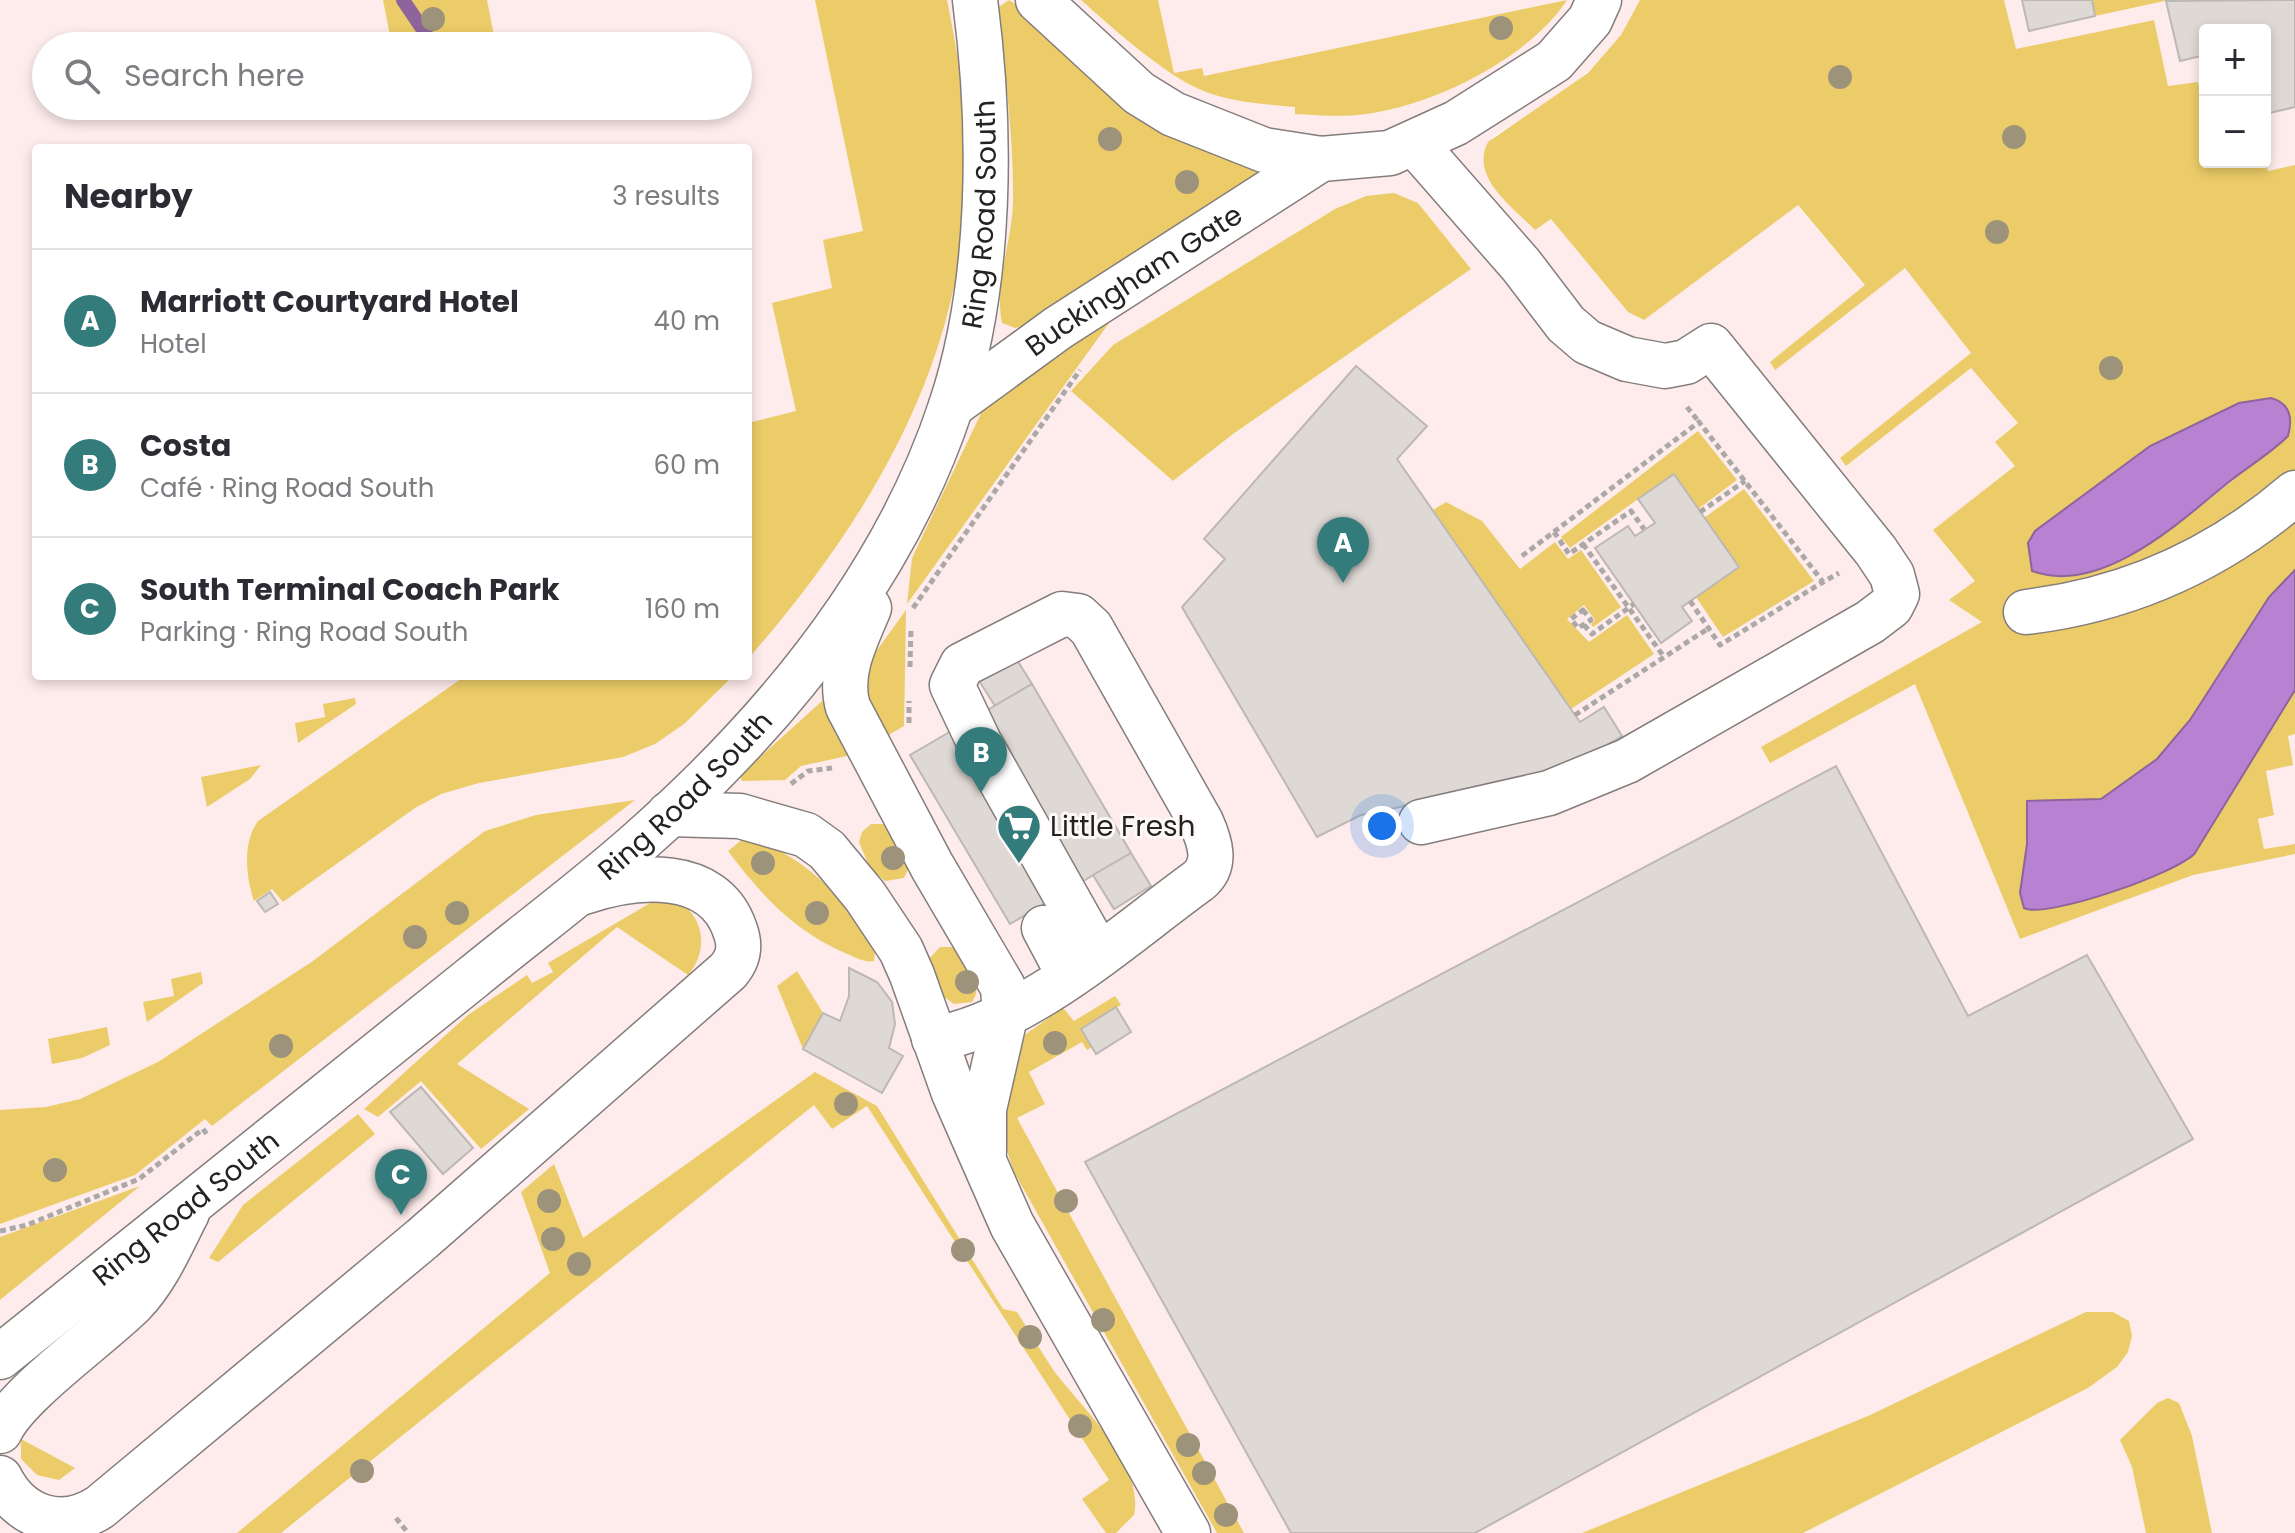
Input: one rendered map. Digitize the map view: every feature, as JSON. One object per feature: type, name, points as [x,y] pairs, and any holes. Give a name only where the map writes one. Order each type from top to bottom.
[{"type":"street","name":"Ring Road South","points":[[4,1353],[573,896],[669,814],[754,728],[825,645],[870,579],[909,506],[951,406],[972,308],[987,157],[984,71],[975,0]]},
{"type":"street","points":[[1038,0],[1139,93],[1173,114],[1264,150],[1321,159],[1366,157],[1415,144],[1519,87],[1554,61],[1590,20],[1599,0]]},
{"type":"street","points":[[1415,144],[1521,265],[1566,324],[1587,342],[1627,359],[1665,366],[1686,362],[1711,346],[1876,551],[1892,575],[1897,594],[1891,606],[1870,622],[1627,761],[1549,793],[1421,822]]},
{"type":"street","name":"Buckingham Gate","points":[[951,406],[1058,328],[1321,159]]},
{"type":"street","points":[[2026,612],[2104,599],[2160,580],[2209,554],[2295,493]]},
{"type":"street","points":[[909,506],[853,646],[846,675],[846,700],[932,866],[999,977],[1005,998],[1005,1017],[984,1109],[984,1161]]},
{"type":"street","points":[[934,1039],[977,1031],[1005,1017],[1084,964],[1204,877],[1211,846],[1201,822],[1091,628],[1078,616],[1062,614],[962,665],[952,685],[1084,964]]},
{"type":"street","points":[[669,814],[740,816],[806,835],[827,850],[852,878],[901,950],[984,1161],[1020,1238],[1163,1495],[1188,1533]]},
{"type":"street","points":[[0,1478],[19,1504],[52,1527],[94,1511],[422,1239],[728,971],[736,958],[739,942],[733,923],[721,905],[694,886],[649,879],[605,885],[573,896]]},
{"type":"street","points":[[1044,928],[1084,964]]},
{"type":"street","points":[[0,1431],[16,1407],[109,1326],[148,1285],[196,1197]]},
{"type":"path","points":[[1522,556],[1699,422],[1823,582]]},
{"type":"path","points":[[1700,512],[1745,481]]},
{"type":"path","points":[[1554,532],[1569,554],[1631,511],[1644,529]]},
{"type":"path","points":[[1583,544],[1631,606],[1664,658]]},
{"type":"path","points":[[1690,601],[1720,645],[1876,551]]},
{"type":"path","points":[[1584,625],[1592,634],[1631,606]]},
{"type":"path","points":[[1575,715],[1709,628]]},
{"type":"path","points":[[0,1231],[27,1225],[139,1179],[203,1129],[235,1167]]},
{"type":"path","points":[[396,1518],[408,1533]]},
{"type":"shaded area","points":[[0,0],[815,0],[864,231],[832,288],[796,412],[752,422],[752,144],[32,144],[32,680],[459,680],[409,714],[677,680],[752,680],[752,625],[821,536],[899,0],[2295,0],[2295,718],[2193,874],[2295,854],[2295,1533],[2201,1533],[2120,1440],[2132,1467],[2146,1533],[1803,1533],[2088,1388],[1661,1533],[0,1533]],"holes":[[[1600,61],[1907,253],[1865,285],[1797,205],[1643,320],[1636,317],[1550,218],[1535,230],[1482,156],[1495,135],[1558,97]],[[1366,196],[1418,203],[1470,269],[1233,434],[1173,481],[1071,391],[1113,345],[1335,209]]]},
{"type":"shaded area","points":[[383,0],[487,0],[493,32],[389,32]]},
{"type":"shaded area","points":[[815,0],[947,0],[965,113],[967,151],[964,224],[952,294],[933,361],[907,425],[874,487],[836,546],[752,654],[752,422],[796,411],[772,303],[832,288],[823,240],[863,231]]},
{"type":"shaded area","points":[[1009,0],[1020,7],[1122,109],[1163,132],[1265,170],[1031,325],[1015,328],[1002,323],[1000,308],[1013,202],[999,7]]},
{"type":"shaded area","points":[[1081,0],[1158,0],[1174,73],[1202,68],[1204,76],[1567,0],[1550,22],[1528,42],[1474,78],[1414,103],[1385,111],[1341,116],[1295,114],[1295,107],[1234,100],[1199,89],[1154,61]]},
{"type":"shaded area","points":[[1640,0],[2004,0],[2016,49],[2154,20],[2168,86],[2198,82],[2199,168],[2267,168],[2268,171],[2295,165],[2295,570],[2269,597],[2190,720],[2157,759],[2101,799],[2027,801],[2027,844],[2020,893],[2123,887],[2188,861],[2295,690],[2295,734],[2288,736],[2293,765],[2266,771],[2274,815],[2258,819],[2264,849],[2295,844],[2295,854],[2193,875],[2020,939],[1915,684],[1770,763],[1761,747],[1982,622],[1949,600],[1975,581],[1933,530],[2015,466],[1995,442],[2018,423],[1971,368],[1846,466],[1840,458],[1971,353],[1905,268],[1775,370],[1770,362],[1865,285],[1798,205],[1644,320],[1628,312],[1551,219],[1535,230],[1496,191],[1484,167],[1488,142],[1588,73],[1621,35]],"holes":[[[2281,401],[2288,409],[2291,423],[2278,445],[2183,520],[2158,538],[2105,565],[2076,574],[2035,531],[2150,446],[2239,403]]]},
{"type":"shaded area","points":[[2092,0],[2169,0],[2095,16]]},
{"type":"shaded area","points":[[1394,193],[1418,203],[1471,269],[1233,434],[1173,481],[1071,391],[1113,345],[1335,209],[1366,196]]},
{"type":"shaded area","points":[[1109,323],[907,604],[912,558],[984,407],[1047,353]]},
{"type":"shaded area","points":[[2271,398],[2286,407],[2290,423],[2288,436],[2189,515],[2139,550],[2112,564],[2085,573],[2058,576],[2032,571],[2028,543],[2035,531],[2150,446],[2239,403]]},
{"type":"shaded area","points":[[1698,431],[1737,480],[1698,509],[1638,499],[1570,548],[1561,537]]},
{"type":"shaded area","points":[[1744,489],[1814,581],[1723,637],[1696,597],[1739,567],[1704,518]]},
{"type":"shaded area","points":[[1446,502],[1482,521],[1520,569],[1555,542],[1568,559],[1581,550],[1621,607],[1593,627],[1591,624],[1595,620],[1584,605],[1567,619],[1589,642],[1627,615],[1654,654],[1571,709],[1433,510]]},
{"type":"shaded area","points":[[2295,570],[2295,690],[2195,853],[2164,872],[2111,892],[2058,907],[2024,908],[2020,893],[2027,844],[2027,801],[2101,799],[2157,759],[2190,720],[2269,597]]},
{"type":"shaded area","points":[[906,610],[904,726],[880,740],[863,704],[867,664]]},
{"type":"shaded area","points":[[459,680],[729,680],[684,724],[655,744],[623,757],[479,783],[441,794],[415,808],[283,902],[272,889],[254,901],[247,860],[250,839],[258,821]]},
{"type":"shaded area","points":[[355,698],[356,704],[298,743],[295,723],[325,717],[323,704]]},
{"type":"shaded area","points":[[822,701],[826,701],[856,754],[801,766],[785,780],[742,781],[740,775]]},
{"type":"shaded area","points":[[2295,734],[2295,844],[2264,850],[2258,818],[2274,815],[2266,771],[2288,735]]},
{"type":"shaded area","points":[[261,765],[250,779],[207,807],[201,777]]},
{"type":"shaded area","points":[[635,800],[212,1126],[205,1119],[135,1175],[0,1224],[0,1110],[46,1107],[80,1099],[158,1062],[313,961],[485,831],[536,815]]},
{"type":"shaded area","points":[[871,824],[886,824],[909,867],[904,878],[885,881],[870,868],[859,842],[862,832]]},
{"type":"shaded area","points":[[749,834],[792,858],[822,881],[875,950],[874,961],[860,959],[810,934],[766,897],[728,851]]},
{"type":"shaded area","points":[[657,899],[681,905],[694,917],[701,943],[693,968],[688,975],[617,927],[457,1064],[529,1109],[481,1149],[421,1081],[378,1117],[364,1109],[468,1015],[527,975],[532,983],[553,972],[548,963]]},
{"type":"shaded area","points":[[940,947],[954,947],[972,974],[976,995],[972,1002],[954,1004],[943,996],[928,960]]},
{"type":"shaded area","points":[[797,971],[823,1013],[803,1049],[777,986]]},
{"type":"shaded area","points":[[201,972],[203,983],[147,1022],[143,1002],[174,996],[171,979]]},
{"type":"shaded area","points":[[1115,996],[1121,1005],[1081,1028],[1092,1047],[1087,1050],[1082,1042],[1029,1072],[1045,1104],[1017,1118],[1244,1533],[1217,1533],[1014,1172],[1001,1133],[1018,1045],[1026,1034],[1063,1008],[1074,1021]]},
{"type":"shaded area","points":[[107,1027],[110,1045],[82,1058],[52,1064],[48,1039]]},
{"type":"shaded area","points":[[815,1072],[877,1106],[1003,1309],[1017,1312],[1054,1371],[1121,1457],[1135,1496],[1134,1515],[1116,1533],[1106,1533],[1082,1499],[1109,1480],[867,1106],[832,1129],[814,1105],[281,1533],[237,1533],[550,1273],[521,1192],[554,1164],[583,1238]]},
{"type":"shaded area","points":[[358,1114],[375,1134],[218,1262],[209,1258],[243,1205]]},
{"type":"shaded area","points":[[140,1186],[0,1300],[0,1237]]},
{"type":"shaded area","points":[[2086,1312],[2113,1312],[2129,1321],[2132,1336],[2128,1352],[2117,1367],[2088,1388],[1803,1533],[1582,1533],[1868,1416]]},
{"type":"shaded area","points":[[2168,1398],[2179,1403],[2192,1436],[2212,1533],[2146,1533],[2132,1467],[2120,1440],[2157,1403]]},
{"type":"shaded area","points":[[21,1439],[75,1468],[59,1480],[37,1475],[21,1459]]},
{"type":"building","points":[[2022,0],[2092,0],[2095,16],[2029,31]]},
{"type":"building","points":[[2295,0],[2295,107],[2271,113],[2271,24],[2199,24],[2199,56],[2180,61],[2166,1]]},
{"type":"building","points":[[1356,366],[1427,426],[1397,459],[1580,722],[1604,707],[1622,736],[1570,767],[1573,772],[1361,815],[1317,837],[1182,607],[1225,559],[1204,539]]},
{"type":"building","points":[[1674,474],[1739,567],[1682,607],[1692,621],[1661,643],[1595,548],[1628,526],[1635,536],[1655,523],[1638,499]]},
{"type":"building","points":[[1012,652],[1032,684],[995,706],[975,674]]},
{"type":"building","points":[[1032,684],[1131,853],[1010,924],[910,755]]},
{"type":"building","points":[[1836,766],[1968,1016],[2087,955],[2193,1139],[1475,1533],[1291,1533],[1085,1162]]},
{"type":"building","points":[[1131,853],[1151,886],[1114,909],[1093,875]]},
{"type":"building","points":[[270,892],[278,904],[265,912],[257,901]]},
{"type":"building","points":[[849,968],[877,982],[892,1002],[895,1024],[889,1048],[903,1056],[882,1093],[803,1049],[823,1013],[840,1021],[849,996]]},
{"type":"building","points":[[1116,1007],[1131,1032],[1096,1054],[1081,1029]]},
{"type":"building","points":[[421,1087],[473,1148],[443,1174],[390,1112]]},
{"type":"waterway","points":[[403,0],[425,32]]},
{"type":"place","name":"Marriott Courtyard Hotel","points":[[1343,583]]},
{"type":"place","name":"Costa","points":[[981,793]]},
{"type":"place","name":"Little Fresh","points":[[1019,865]]},
{"type":"place","name":"South Terminal Coach Park","points":[[401,1215]]}]
